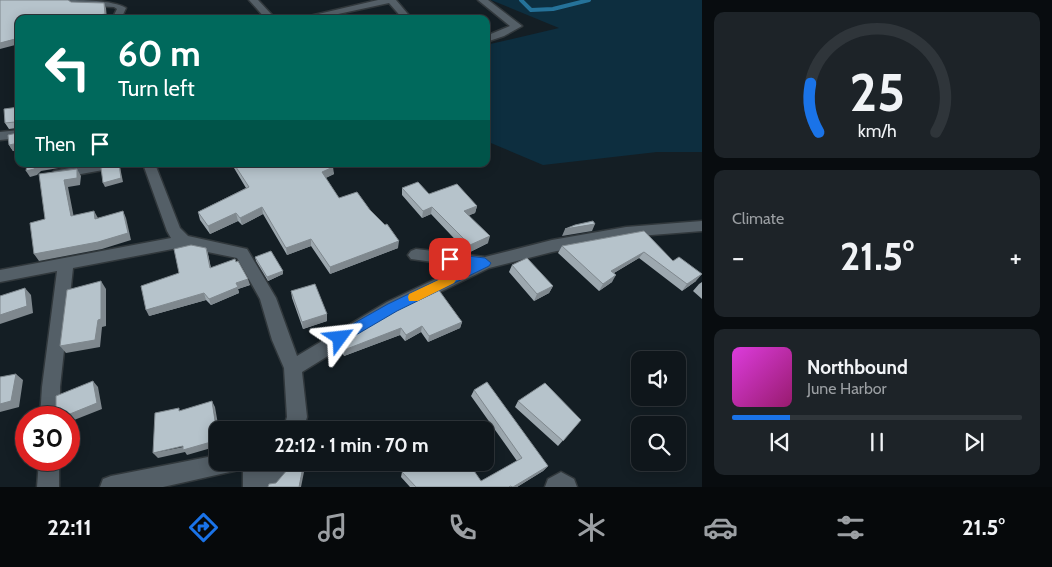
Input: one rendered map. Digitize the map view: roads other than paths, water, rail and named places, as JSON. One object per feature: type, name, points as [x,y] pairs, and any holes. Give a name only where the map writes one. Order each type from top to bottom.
[{"type":"street","points":[[68,0],[81,3],[112,0],[122,8],[118,15]]},
{"type":"street","points":[[254,0],[267,15]]},
{"type":"street","points":[[320,15],[391,0],[404,15]]},
{"type":"street","points":[[482,0],[518,26],[490,38]]},
{"type":"street","points":[[0,136],[15,134]]},
{"type":"street","points":[[46,176],[97,167]]},
{"type":"street","points":[[150,167],[174,231],[183,241]]},
{"type":"street","points":[[294,368],[393,307],[485,263],[552,246],[626,232],[702,226]]},
{"type":"street","points":[[0,276],[183,241],[242,253],[268,298],[281,340],[294,368],[296,421]]},
{"type":"street","points":[[416,255],[485,263]]},
{"type":"street","points":[[50,406],[66,264]]},
{"type":"street","points":[[111,487],[209,467]]},
{"type":"street","points":[[48,487],[49,471]]},
{"type":"street","points":[[254,487],[264,471]]},
{"type":"street","points":[[556,487],[561,483],[566,487]]},
{"type":"waterway","points":[[521,0],[531,10],[553,9],[589,0]]}]
